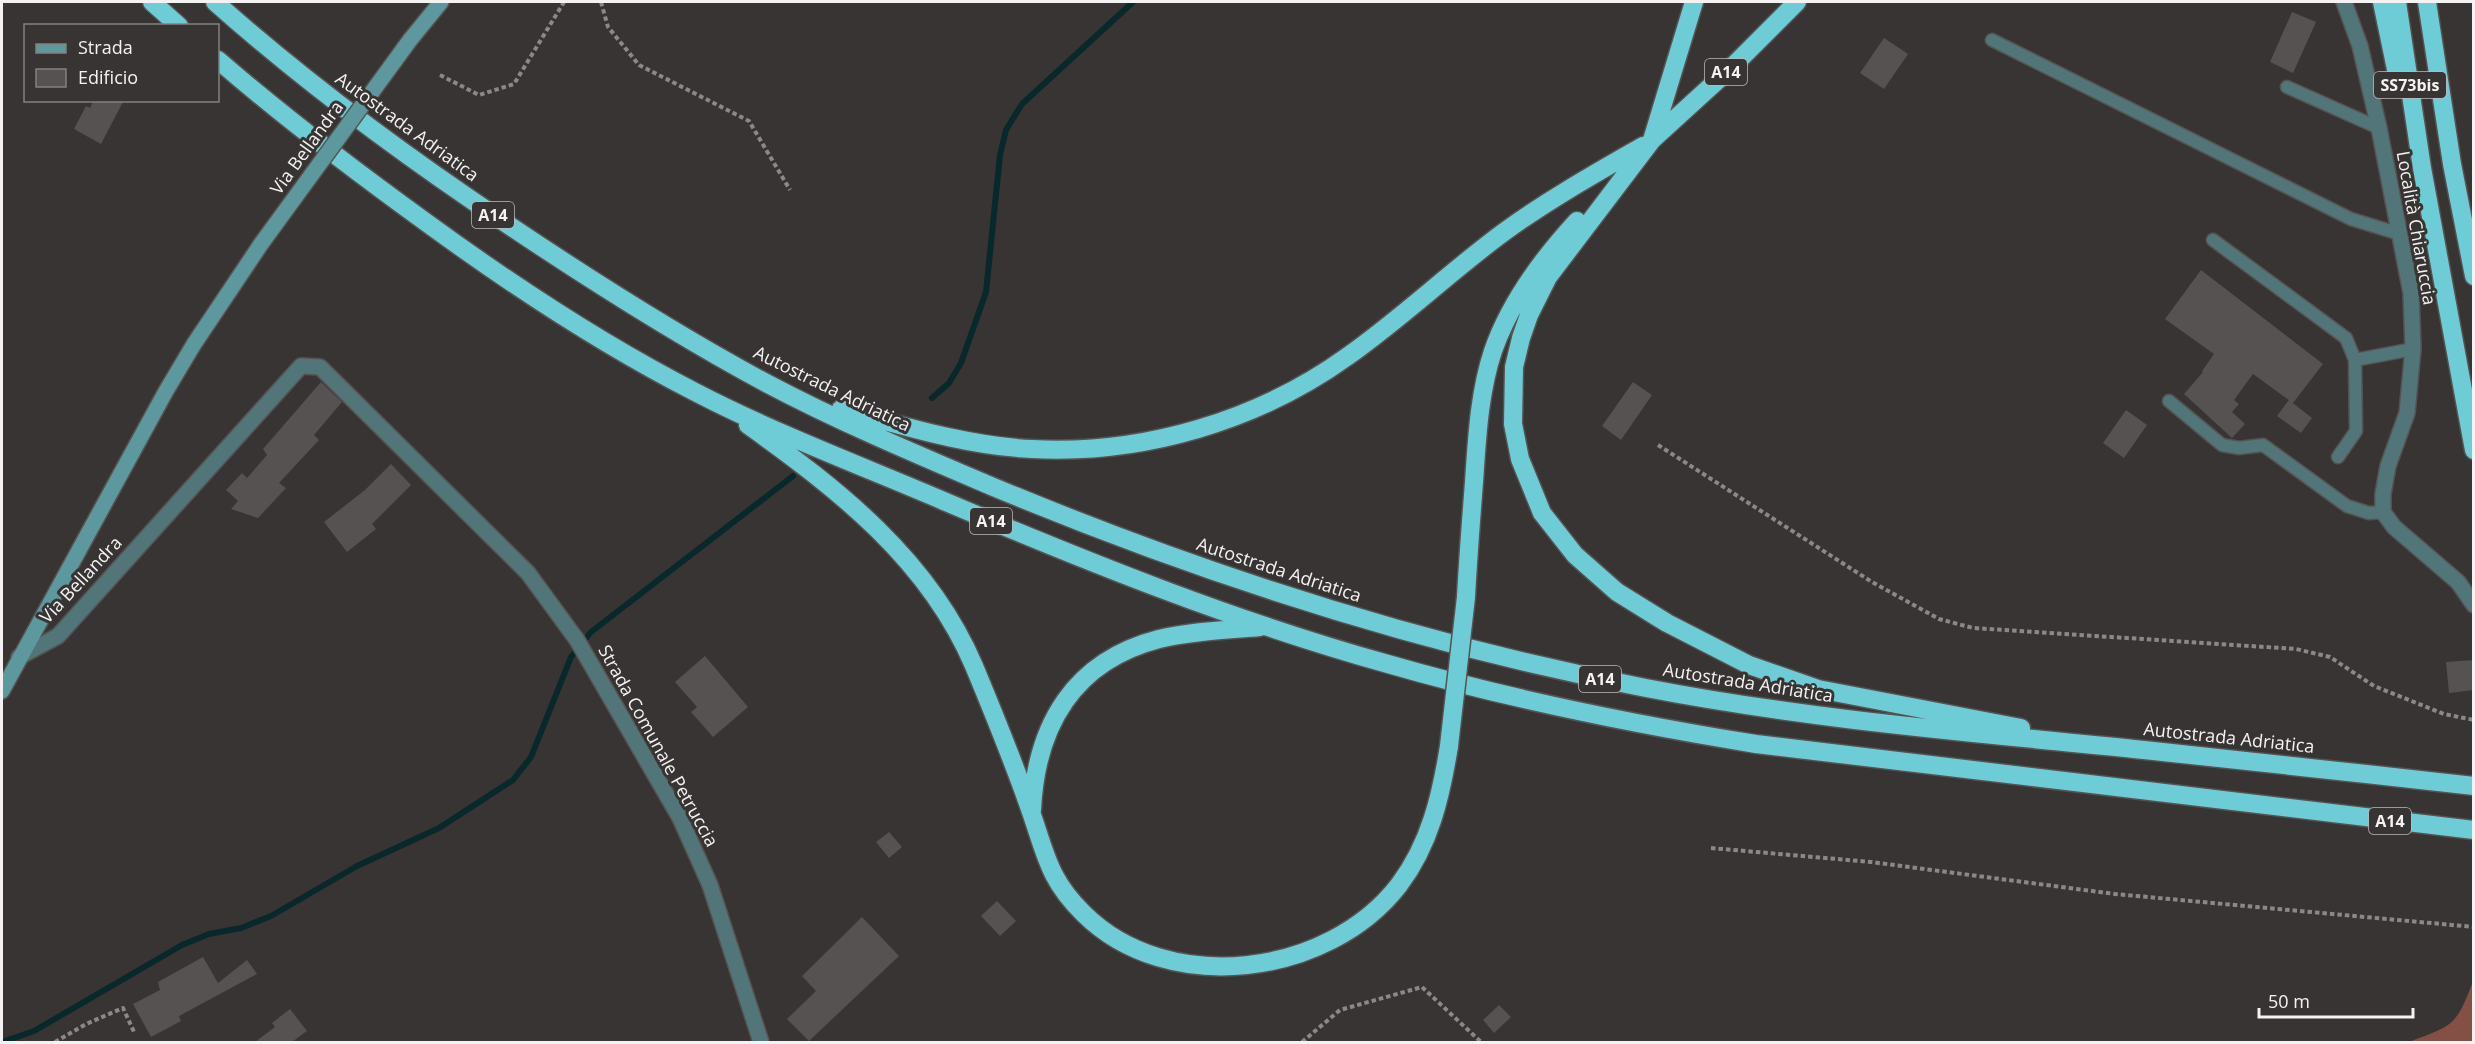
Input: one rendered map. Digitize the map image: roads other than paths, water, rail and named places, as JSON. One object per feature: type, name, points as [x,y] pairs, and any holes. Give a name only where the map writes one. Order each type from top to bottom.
[{"type":"highway","points":[[152,2],[176,24]]},
{"type":"highway","name":"Autostrada Adriatica","points":[[215,2],[336,102],[431,173],[659,322],[793,397],[968,476],[1139,545],[1330,609],[1490,654],[1650,689],[1929,730],[2144,750],[2474,786]]},
{"type":"highway","name":"A14","points":[[1694,2],[1652,140],[1548,277],[1529,315],[1517,351],[1512,404],[1517,446],[1542,513],[1560,538],[1593,574],[1637,606],[1735,659],[1777,676],[1810,687],[1865,700],[2144,750]]},
{"type":"highway","name":"A14","points":[[719,404],[839,493],[913,566],[942,608],[966,650],[1032,814],[1044,855],[1056,880],[1084,915],[1111,935],[1139,950],[1175,962],[1215,966],[1269,961],[1295,954],[1331,940],[1363,920],[1390,895],[1417,858],[1430,830],[1440,795],[1449,746],[1466,597],[1479,423],[1489,367],[1500,335],[1524,288],[1546,256],[1652,140],[1732,67],[1797,2]]},
{"type":"highway","points":[[2382,2],[2394,62],[2422,168]]},
{"type":"highway","name":"SS73bis","points":[[2397,2],[2422,168],[2474,450]]},
{"type":"highway","name":"SS73bis","points":[[2427,2],[2452,164],[2474,276]]},
{"type":"highway","name":"A14","points":[[219,61],[307,134],[459,247],[604,341],[719,404],[1041,542],[1266,627],[1387,664],[1496,693],[1618,720],[1735,741],[1826,754],[2474,830]]},
{"type":"highway","name":"A14","points":[[793,397],[949,437],[1030,449],[1106,447],[1154,439],[1211,424],[1267,403],[1334,366],[1506,231],[1652,140]]},
{"type":"highway","name":"A14","points":[[1032,814],[1036,770],[1052,720],[1068,696],[1090,674],[1120,654],[1161,639],[1194,633],[1266,627]]},
{"type":"main road","name":"Via Bellandra","points":[[19,657],[194,344],[261,244],[410,40],[441,2]]},
{"type":"main road","points":[[2,691],[19,657]]},
{"type":"street","name":"Località Chiaruccia","points":[[2344,2],[2360,46],[2379,128],[2411,293],[2413,349],[2407,412],[2388,466],[2383,494],[2383,512]]},
{"type":"street","name":"Via Bellandra","points":[[19,657],[58,636],[301,366],[320,367],[528,573],[577,640]]},
{"type":"street","points":[[2383,512],[2394,527],[2458,582],[2474,605]]},
{"type":"street","name":"Strada Comunale Petruccia","points":[[577,640],[685,828],[710,885],[761,1042]]},
{"type":"lane","points":[[1992,40],[2351,219],[2400,234]]},
{"type":"lane","points":[[2287,87],[2379,128]]},
{"type":"lane","points":[[2214,240],[2346,338],[2355,360],[2356,431],[2338,457]]},
{"type":"lane","points":[[2355,360],[2413,349]]},
{"type":"lane","points":[[2169,401],[2222,445],[2239,448],[2263,445],[2347,506],[2369,513],[2383,512]]},
{"type":"waterway","points":[[932,398],[949,383],[961,363],[986,292],[1000,155],[1006,130],[1022,104],[1133,2]]},
{"type":"waterway","points":[[2,1042],[34,1031],[182,945],[209,934],[241,928],[271,916],[357,866],[439,828],[513,780],[531,757],[571,657],[591,632],[793,476]]}]
